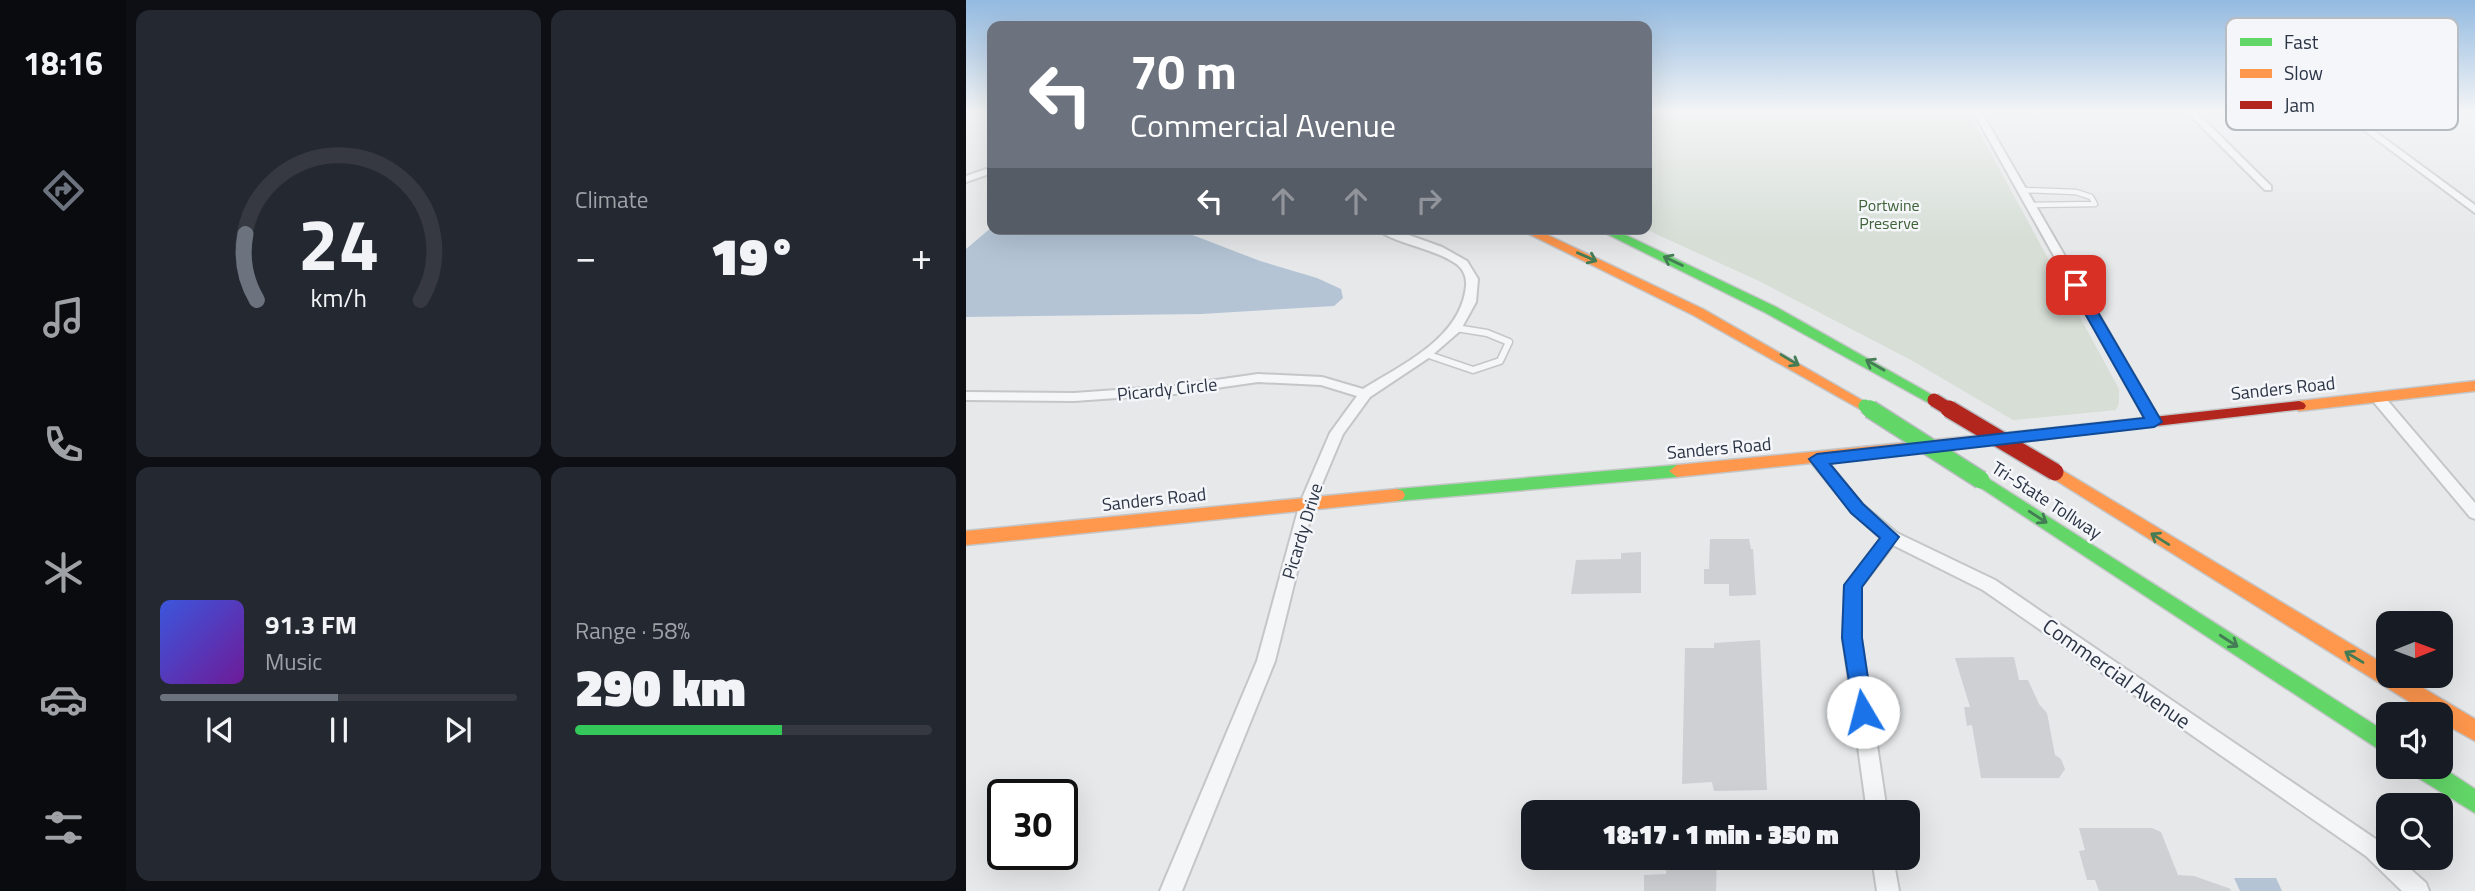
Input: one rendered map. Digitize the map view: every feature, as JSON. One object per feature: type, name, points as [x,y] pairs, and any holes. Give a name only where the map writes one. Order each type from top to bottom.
[{"type":"main road","name":"Tri-State Tollway","points":[[1539,235],[1626,273],[1770,348],[1981,480],[2376,738]]},
{"type":"main road","name":"Tri-State Tollway","points":[[1615,235],[1799,324],[1934,400],[2475,731]]},
{"type":"main road","name":"Sanders Road","points":[[966,538],[1307,503],[1817,459],[2475,386]]},
{"type":"main road","points":[[2440,779],[2475,802]]},
{"type":"street","points":[[2002,155],[2154,422]]},
{"type":"street","points":[[2234,155],[2268,188]]},
{"type":"street","points":[[2401,155],[2475,210]]},
{"type":"street","points":[[966,179],[987,172]]},
{"type":"street","name":"Picardy Drive","points":[[1171,891],[1266,661],[1307,503],[1337,433],[1365,394],[1426,354],[1456,328],[1470,302],[1472,279],[1463,262],[1438,248],[1399,235]]},
{"type":"street","name":"Picardy Circle","points":[[966,396],[1074,397],[1174,390],[1258,378],[1322,381],[1365,394]]},
{"type":"street","points":[[2377,397],[2475,513]]},
{"type":"street","name":"Commercial Avenue","points":[[1817,459],[1857,508],[1891,537],[1989,585],[2373,849],[2418,891]]},
{"type":"street","points":[[1875,800],[1852,638],[1853,585],[1891,537]]},
{"type":"street","points":[[1885,870],[1888,891]]},
{"type":"lane","points":[[2022,190],[2076,192],[2091,197],[2095,204],[2030,205]]},
{"type":"lane","points":[[1426,354],[1473,370],[1500,361],[1509,342],[1487,333],[1456,328]]},
{"type":"green space","name":"Portwine Preserve","points":[[1652,155],[1992,155],[2119,389],[2119,403],[2116,410],[2013,420],[1911,360],[1759,281],[1652,232]]},
{"type":"water","points":[[987,231],[987,235],[1193,235],[1260,261],[1317,278],[1341,289],[1343,298],[1334,306],[1201,314],[966,317],[966,249]]},
{"type":"water","points":[[2234,878],[2276,878],[2282,891],[2240,891]]},
{"type":"building","points":[[1710,539],[1749,539],[1753,549],[1756,595],[1729,596],[1729,584],[1704,584],[1704,569],[1709,569]]},
{"type":"building","points":[[1641,552],[1641,593],[1571,594],[1576,560],[1621,559],[1621,553]]},
{"type":"building","points":[[1760,640],[1767,790],[1714,791],[1712,782],[1682,784],[1685,648],[1714,648],[1714,643]]},
{"type":"building","points":[[2014,657],[2019,680],[2028,680],[2039,704],[2047,713],[2055,755],[2061,759],[2065,769],[2059,778],[1981,778],[1972,725],[1967,726],[1964,707],[1970,707],[1955,658]]},
{"type":"building","points":[[2079,828],[2152,828],[2161,832],[2178,875],[2194,876],[2231,889],[2099,891],[2095,880],[2087,880],[2079,851],[2085,850]]},
{"type":"building","points":[[1666,870],[1717,870],[1716,891],[1644,891],[1644,875],[1666,874]]},
{"type":"traffic: fast","points":[[1615,235],[1771,310],[1934,400]]},
{"type":"traffic: fast","points":[[1865,406],[1981,480]]},
{"type":"traffic: fast","points":[[1397,495],[1677,471]]},
{"type":"traffic: fast","points":[[1981,480],[2376,738]]},
{"type":"traffic: fast","points":[[2440,779],[2475,802]]},
{"type":"traffic: slow","points":[[1538,235],[1698,312],[1865,406]]},
{"type":"traffic: slow","points":[[2299,406],[2475,386]]},
{"type":"traffic: slow","points":[[1677,471],[2016,437]]},
{"type":"traffic: slow","points":[[2055,472],[2475,731]]},
{"type":"traffic: slow","points":[[966,538],[1397,495]]},
{"type":"traffic: jam","points":[[1934,400],[2055,472]]},
{"type":"traffic: jam","points":[[2016,437],[2299,406]]},
{"type":"route","points":[[1863,712],[1852,638],[1853,585],[1891,537],[1857,508],[1817,459],[2154,422],[2076,285]]}]
